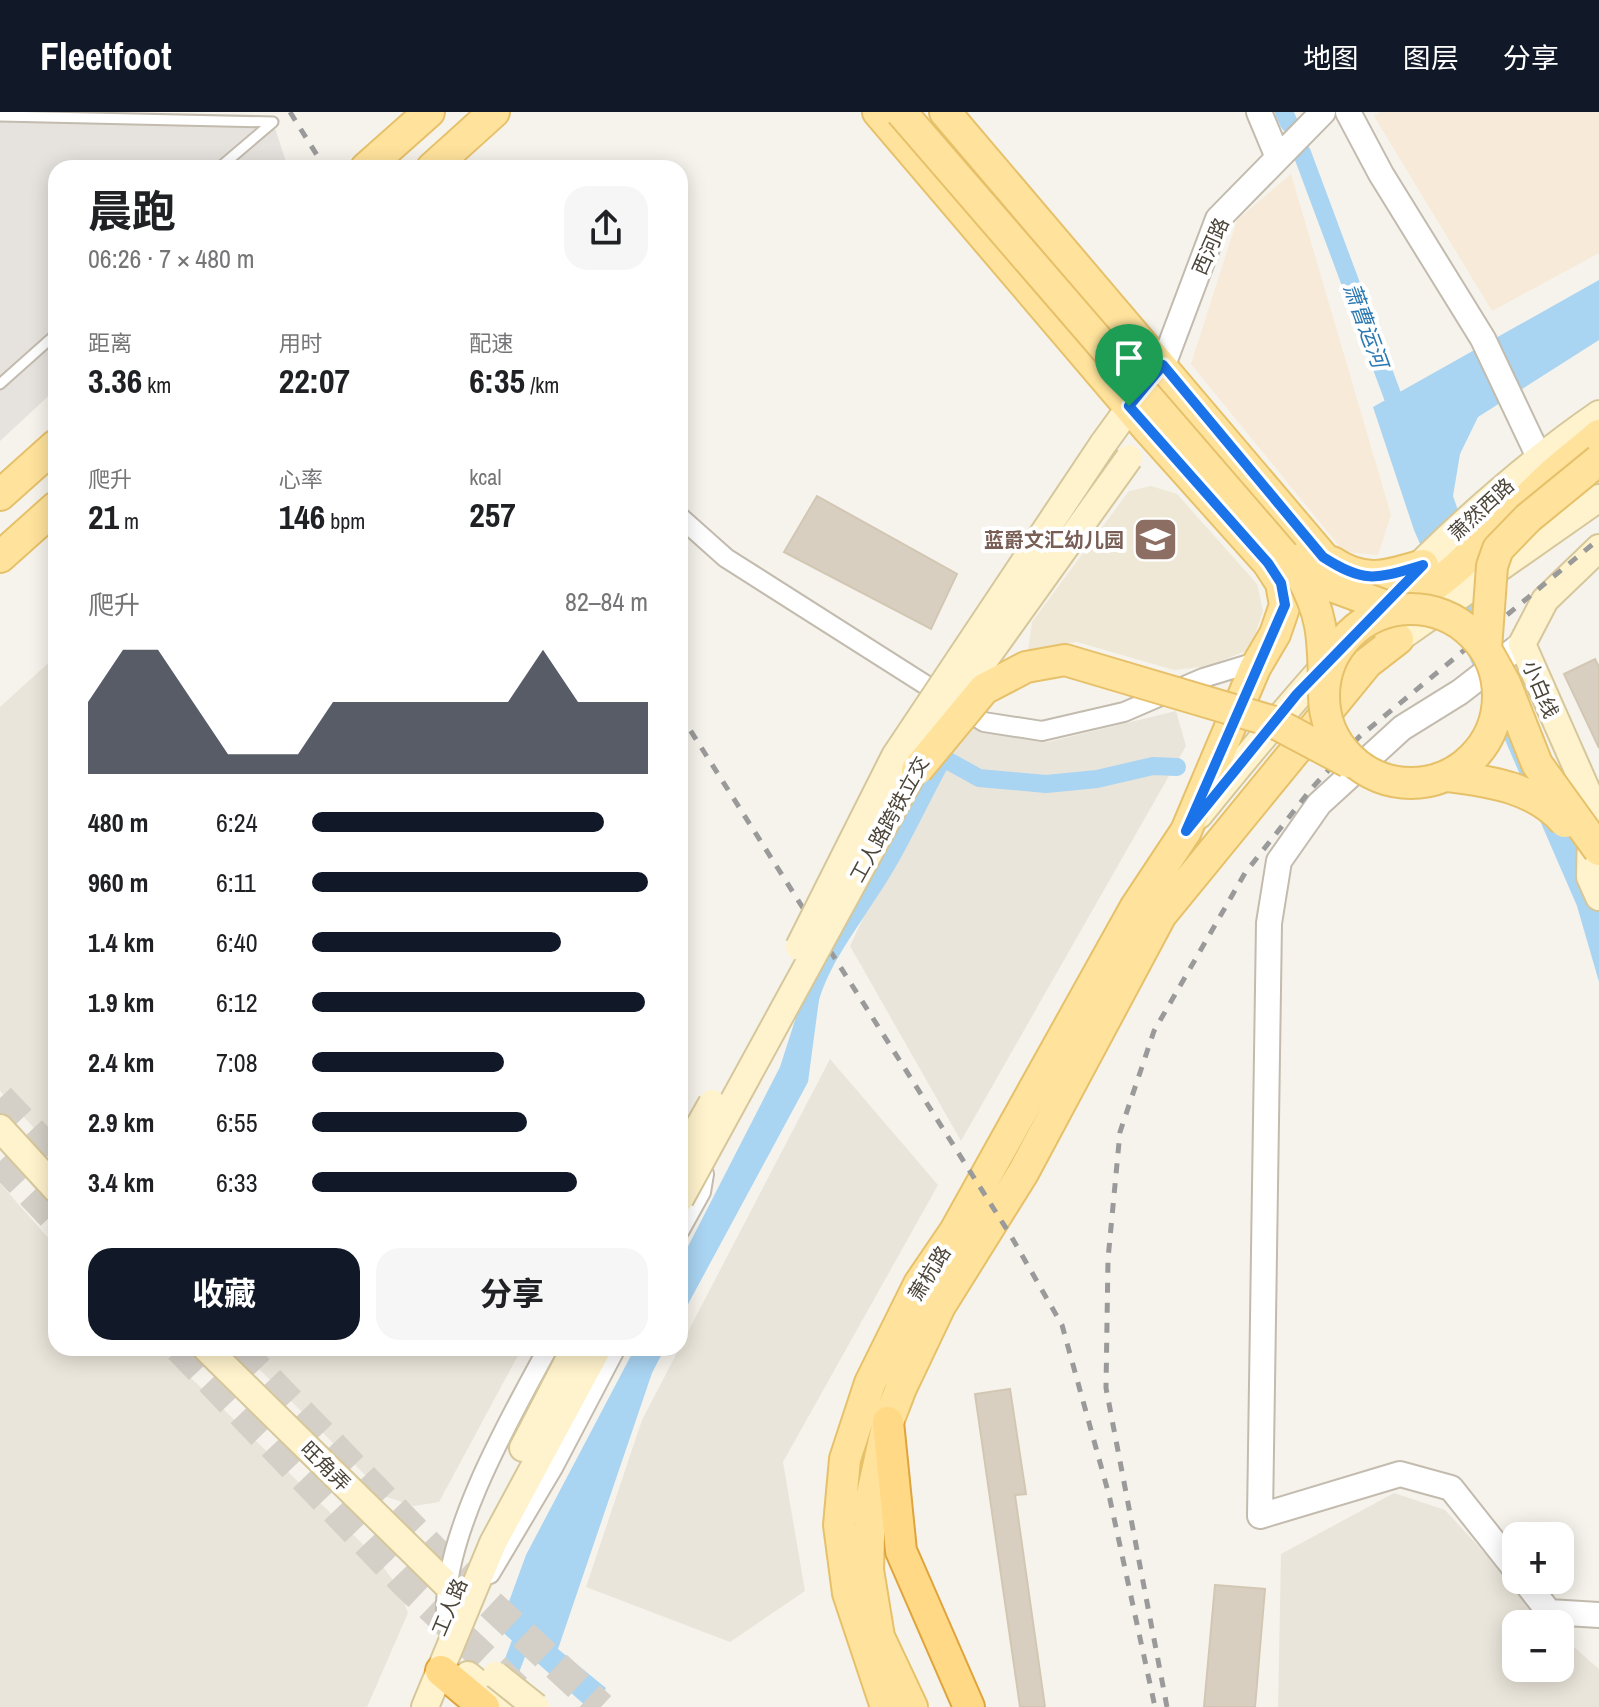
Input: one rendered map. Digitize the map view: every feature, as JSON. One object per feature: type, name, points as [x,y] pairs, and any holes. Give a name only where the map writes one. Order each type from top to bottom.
[{"type":"highway","points":[[888,1422],[901,1551],[969,1707]]},
{"type":"highway","points":[[447,1657],[489,1695]]},
{"type":"main road","points":[[375,160],[429,112]]},
{"type":"main road","points":[[441,160],[494,112]]},
{"type":"main road","points":[[878,112],[1281,583],[1285,605],[1275,634],[1259,661],[1186,831]]},
{"type":"main road","points":[[901,112],[1300,574],[1318,605],[1323,632],[1325,711],[1334,738],[1351,760],[1375,776]]},
{"type":"main road","points":[[921,112],[1310,566],[1331,586],[1390,621]]},
{"type":"main road","points":[[945,112],[1022,207],[1163,365],[1323,557],[1390,621]]},
{"type":"main road","points":[[1138,418],[1163,365]]},
{"type":"main road","name":"萧然西路","points":[[1184,887],[1367,663],[1423,565],[1538,455],[1599,414]]},
{"type":"main road","name":"工人路跨铁立交","points":[[688,1146],[796,953],[895,756],[1103,444],[1138,418]]},
{"type":"main road","name":"工人路跨铁立交","points":[[688,1185],[943,718],[1129,458],[1138,418]]},
{"type":"main road","points":[[1390,621],[1430,592],[1547,479],[1599,435]]},
{"type":"main road","points":[[0,495],[48,452]]},
{"type":"main road","points":[[917,770],[984,689],[1026,667],[1065,660],[1271,721],[1375,776],[1399,783],[1424,783],[1448,776],[1469,762],[1486,742],[1496,718],[1498,692],[1486,649],[1492,566],[1498,549],[1528,518],[1599,460]]},
{"type":"main road","name":"萧然西路","points":[[1157,873],[1186,831],[1297,694],[1390,621],[1599,498]]},
{"type":"main road","points":[[0,557],[48,514]]},
{"type":"main road","name":"小白线","points":[[1595,811],[1522,644],[1545,600],[1599,548]]},
{"type":"main road","points":[[1323,557],[1352,575],[1387,576],[1423,565]]},
{"type":"main road","points":[[1324,683],[1333,656],[1350,633],[1373,617],[1390,621],[1422,609],[1446,616],[1466,628],[1486,649],[1505,683],[1537,764],[1599,850]]},
{"type":"main road","points":[[1448,776],[1502,784],[1551,806],[1599,868]]},
{"type":"main road","points":[[1595,811],[1590,877],[1599,897]]},
{"type":"main road","name":"萧杭路","points":[[886,1707],[848,1593],[839,1525],[845,1459],[870,1383],[919,1284],[955,1231],[1157,873]]},
{"type":"main road","name":"萧杭路","points":[[912,1707],[879,1637],[868,1570],[870,1503],[888,1422],[940,1306],[1023,1173],[1161,915],[1184,887]]},
{"type":"main road","points":[[0,1128],[48,1180]]},
{"type":"main road","name":"旺角弄","points":[[214,1356],[445,1583]]},
{"type":"main road","points":[[500,1511],[571,1356]]},
{"type":"main road","points":[[500,1511],[593,1356]]},
{"type":"main road","name":"工人路","points":[[422,1707],[456,1611],[500,1511]]},
{"type":"main road","name":"工人路","points":[[422,1707],[447,1657],[456,1611]]},
{"type":"main road","points":[[489,1695],[536,1707]]},
{"type":"street","points":[[1259,112],[1277,155]]},
{"type":"street","name":"西河路","points":[[1163,365],[1218,219],[1277,155],[1323,112]]},
{"type":"street","points":[[1348,112],[1381,174],[1483,339],[1538,455]]},
{"type":"street","points":[[688,524],[726,558],[984,722],[1042,731],[1124,712],[1203,678],[1259,661]]},
{"type":"street","points":[[1502,1552],[1451,1488],[1400,1474],[1260,1516],[1269,923],[1279,861],[1319,804],[1402,728],[1460,692],[1522,644]]},
{"type":"street","points":[[688,1158],[704,1174],[701,1192],[688,1216]]},
{"type":"street","points":[[456,1611],[445,1583],[480,1483],[544,1356]]},
{"type":"street","points":[[456,1611],[553,1468],[612,1356]]},
{"type":"street","points":[[1535,1594],[1549,1612],[1599,1615]]},
{"type":"lane","points":[[0,116],[273,122],[228,160]]},
{"type":"lane","points":[[0,384],[48,341]]},
{"type":"shaded area","points":[[1380,112],[1599,112],[1599,253],[1492,311],[1374,116]]},
{"type":"shaded area","points":[[0,122],[273,122],[285,160],[48,160],[48,396],[0,441]]},
{"type":"shaded area","points":[[1291,174],[1391,515],[1378,555],[1344,552],[1191,364],[1237,220]]},
{"type":"shaded area","name":"蓝爵文汇幼儿园","points":[[1151,486],[1177,494],[1257,584],[1263,611],[1250,649],[1209,666],[1174,670],[1077,642],[1028,650],[1032,622],[1129,491]]},
{"type":"shaded area","points":[[48,663],[48,1143],[0,1091],[0,707]]},
{"type":"shaded area","points":[[1176,711],[1186,746],[961,1141],[850,946],[928,781],[973,727],[1048,742]]},
{"type":"shaded area","points":[[830,1059],[938,1185],[783,1462],[805,1591],[730,1642],[586,1587],[642,1420],[675,1356],[688,1356],[688,1332]]},
{"type":"shaded area","points":[[0,1183],[48,1238],[48,1356],[168,1356],[375,1556],[398,1587],[408,1613],[367,1707],[0,1707]]},
{"type":"shaded area","points":[[246,1356],[518,1356],[439,1502],[414,1506],[387,1497]]},
{"type":"shaded area","points":[[1394,1493],[1445,1510],[1502,1572],[1502,1594],[1522,1594],[1537,1610],[1502,1610],[1502,1682],[1574,1682],[1574,1647],[1599,1669],[1599,1707],[1278,1707],[1281,1554]]},
{"type":"water","points":[[1599,280],[1599,340],[1478,417],[1460,454],[1453,496],[1599,912],[1599,982],[1577,906],[1414,530],[1373,407]]},
{"type":"water","points":[[805,989],[820,992],[808,1082],[688,1304],[688,1246],[780,1067]]},
{"type":"water","points":[[631,1356],[661,1356],[652,1373],[558,1649],[606,1688],[596,1707],[587,1707],[499,1629],[526,1555]]},
{"type":"building","points":[[817,496],[957,574],[931,629],[784,552]]},
{"type":"building","points":[[1595,659],[1599,667],[1599,748],[1564,674]]},
{"type":"building","points":[[1010,1389],[1026,1494],[1015,1495],[1045,1707],[1020,1707],[975,1394]]},
{"type":"building","points":[[1215,1585],[1265,1589],[1255,1707],[1204,1707]]},
{"type":"waterway","name":"萧曹运河","points":[[1284,112],[1289,123]]},
{"type":"waterway","name":"萧曹运河","points":[[1302,153],[1400,416]]},
{"type":"waterway","points":[[806,1014],[823,966],[879,878],[943,758],[979,778],[1046,784],[1097,779],[1153,766],[1177,767]]},
{"type":"waterway","points":[[502,1692],[527,1626]]},
{"type":"tunnel","points":[[0,1098],[48,1149]]},
{"type":"tunnel","points":[[0,1161],[48,1212]]},
{"type":"tunnel","points":[[187,1356],[405,1583],[518,1690]]},
{"type":"tunnel","points":[[246,1356],[444,1561],[601,1707]]},
{"type":"railway","points":[[290,112],[320,160]]},
{"type":"railway","points":[[1167,1707],[1106,1388],[1108,1259],[1120,1132],[1154,1031],[1245,873],[1312,788],[1359,737],[1599,539]]},
{"type":"railway","points":[[688,727],[1011,1236],[1062,1325],[1109,1495],[1155,1707]]},
{"type":"place","name":"蓝爵文汇幼儿园","points":[[1155,539]]},
{"type":"route","points":[[1163,365],[1323,557],[1352,575],[1387,576],[1423,565],[1297,694],[1186,831],[1255,668],[1275,634],[1285,605],[1281,583],[1268,563],[1129,406],[1163,365]]}]
